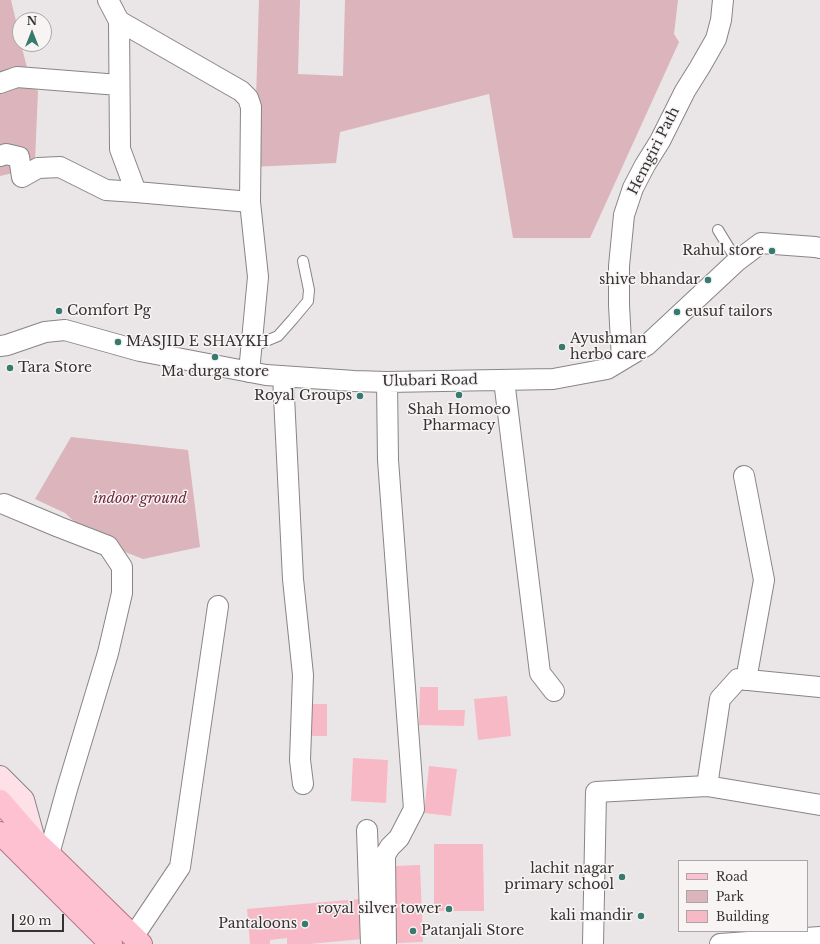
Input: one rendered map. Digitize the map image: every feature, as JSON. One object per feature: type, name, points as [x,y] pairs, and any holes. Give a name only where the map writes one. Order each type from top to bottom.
[{"type":"main road","points":[[3,805],[38,853],[111,944]]},
{"type":"main road","points":[[0,833],[38,853],[137,940]]},
{"type":"street","points":[[108,0],[119,21],[120,149],[136,192]]},
{"type":"street","name":"Hemgiri Path","points":[[622,360],[619,305],[619,266],[624,215],[636,182],[660,141],[685,91],[716,39],[721,20],[723,0]]},
{"type":"street","points":[[119,21],[241,91],[248,98],[251,107],[250,202],[258,277],[249,372]]},
{"type":"street","points":[[0,82],[17,77],[119,85]]},
{"type":"street","points":[[0,156],[6,154],[19,157],[22,177],[38,168],[60,167],[106,190],[250,202]]},
{"type":"street","name":"Ulubari Road","points":[[0,346],[45,332],[65,330],[140,351],[266,375],[387,382],[553,379],[607,369],[646,345],[737,261],[761,243],[820,248]]},
{"type":"street","points":[[283,376],[293,579],[303,675],[300,760],[303,784]]},
{"type":"street","points":[[504,380],[540,673],[554,691]]},
{"type":"street","points":[[386,944],[385,855],[390,847],[399,838],[414,809],[388,460],[387,382]]},
{"type":"street","points":[[744,476],[764,580],[746,680]]},
{"type":"street","points":[[4,504],[108,546],[122,567],[122,593],[108,654],[69,782],[38,853]]},
{"type":"street","points":[[137,940],[180,867],[218,606]]},
{"type":"street","points":[[707,786],[720,699],[738,679],[820,687]]},
{"type":"street","points":[[0,777],[23,800],[38,853]]},
{"type":"street","points":[[593,944],[596,792],[707,786],[820,805]]},
{"type":"street","points":[[367,830],[371,944]]},
{"type":"street","points":[[0,850],[38,853]]},
{"type":"street","points":[[720,944],[813,940]]},
{"type":"lane","points":[[718,230],[737,261]]},
{"type":"lane","points":[[252,347],[278,336],[308,301],[309,290],[303,261]]},
{"type":"green space","points":[[0,0],[11,0],[14,12],[12,12],[12,52],[23,52],[32,87],[38,91],[35,161],[22,171],[0,176]]},
{"type":"green space","points":[[259,0],[300,0],[298,74],[343,76],[345,0],[678,0],[674,34],[679,42],[590,238],[513,238],[489,94],[340,132],[336,163],[251,167],[256,99]]},
{"type":"green space","name":"indoor ground","points":[[71,437],[188,450],[200,547],[143,559],[94,540],[65,513],[35,499]]},
{"type":"building","points":[[420,687],[438,687],[438,710],[465,710],[464,726],[419,725]]},
{"type":"building","points":[[507,696],[511,736],[478,740],[474,699]]},
{"type":"building","points":[[303,704],[327,704],[327,736],[304,736]]},
{"type":"building","points":[[353,758],[388,760],[386,803],[351,801]]},
{"type":"building","points":[[429,766],[457,769],[451,816],[424,813]]},
{"type":"building","points":[[434,844],[483,844],[484,911],[434,911]]},
{"type":"building","points":[[420,865],[423,942],[397,943],[394,866]]},
{"type":"building","name":"Pantaloons","points":[[359,899],[363,939],[309,944],[287,944],[287,938],[270,940],[270,944],[250,944],[247,909]]},
{"type":"place","name":"Rahul store","points":[[772,251]]},
{"type":"place","name":"shive bhandar","points":[[708,280]]},
{"type":"place","name":"Comfort Pg","points":[[59,311]]},
{"type":"place","name":"eusuf tailors","points":[[677,312]]},
{"type":"place","name":"MASJID E SHAYKH","points":[[118,342]]},
{"type":"place","name":"Ayushman herbo care","points":[[562,347]]},
{"type":"place","name":"Ma durga store","points":[[215,357]]},
{"type":"place","name":"Tara Store","points":[[10,368]]},
{"type":"place","name":"Shah Homoeo Pharmacy","points":[[459,395]]},
{"type":"place","name":"Royal Groups","points":[[360,396]]},
{"type":"place","name":"lachit nagar primary school","points":[[622,877]]},
{"type":"place","name":"royal silver tower","points":[[449,909]]},
{"type":"place","name":"kali mandir","points":[[641,916]]},
{"type":"place","name":"Pantaloons","points":[[305,924]]},
{"type":"place","name":"Patanjali Store","points":[[413,931]]}]
